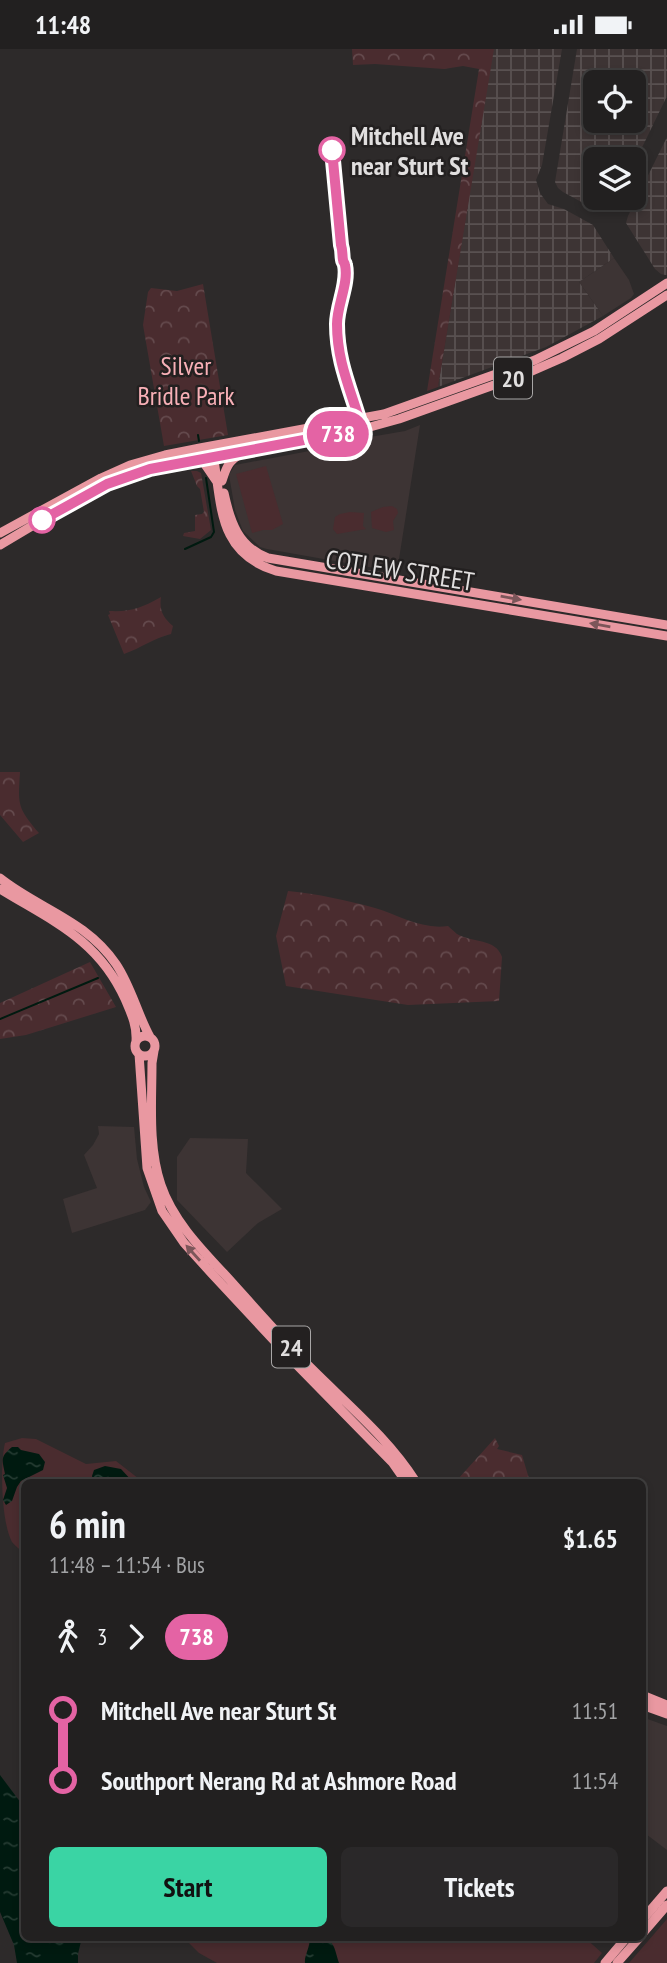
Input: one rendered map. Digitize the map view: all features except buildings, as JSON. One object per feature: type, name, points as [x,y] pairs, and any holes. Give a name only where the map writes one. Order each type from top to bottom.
[{"type":"main road","name":"20","points":[[0,533],[70,494],[130,465],[165,455],[369,418],[549,354],[594,331],[667,283]]},
{"type":"main road","name":"20","points":[[0,545],[107,484],[150,469],[383,424],[517,377],[580,350],[667,295]]},
{"type":"main road","name":"COTLEW STREET","points":[[214,446],[220,482],[235,531],[251,550],[268,558],[667,625]]},
{"type":"main road","points":[[198,459],[220,482],[231,460],[253,449]]},
{"type":"main road","name":"COTLEW STREET","points":[[220,482],[223,520],[232,541],[247,557],[269,569],[667,636]]},
{"type":"main road","name":"24","points":[[0,878],[78,925],[99,943],[124,977],[155,1044],[152,1063],[154,1148],[161,1185],[171,1208],[219,1268],[299,1356],[397,1455],[414,1479]]},
{"type":"main road","name":"24","points":[[0,889],[60,925],[94,952],[118,985],[135,1023],[147,1168],[162,1211],[184,1243],[293,1361],[392,1462],[404,1479]]},
{"type":"main road","points":[[136,1041],[144,1035],[150,1037]]},
{"type":"main road","points":[[139,1054],[149,1055],[154,1051]]},
{"type":"main road","points":[[646,1697],[667,1705]]},
{"type":"main road","points":[[646,1706],[667,1714]]},
{"type":"main road","points":[[646,1915],[667,1891]]},
{"type":"main road","points":[[646,1930],[667,1905]]},
{"type":"main road","points":[[606,1963],[624,1941]]},
{"type":"main road","points":[[617,1963],[637,1941]]},
{"type":"shaded area","points":[[493,49],[562,49],[542,165],[536,180],[540,193],[548,204],[564,209],[593,225],[614,258],[579,282],[603,316],[546,347],[438,387]]},
{"type":"shaded area","points":[[577,49],[667,49],[667,96],[642,147],[583,147],[583,203],[558,188],[555,182]]},
{"type":"shaded area","points":[[667,137],[667,275],[655,269],[626,223],[631,210],[646,210],[646,180]]},
{"type":"shaded area","points":[[614,258],[629,280],[634,294],[603,316],[579,282]]},
{"type":"shaded area","points":[[420,425],[397,572],[267,549],[260,547],[243,531],[235,510],[229,475],[235,465],[405,431]]},
{"type":"shaded area","points":[[98,1126],[134,1127],[137,1159],[151,1202],[145,1210],[72,1233],[63,1199],[97,1188],[84,1155],[99,1134]]},
{"type":"shaded area","points":[[190,1138],[248,1139],[246,1173],[282,1209],[258,1223],[227,1252],[177,1200],[177,1157]]},
{"type":"shaded area","points":[[646,1718],[667,1726],[667,1850],[646,1834]]},
{"type":"green space","points":[[352,49],[494,49],[438,387],[427,391],[479,69],[463,66],[444,69],[353,65]]},
{"type":"green space","name":"Silver Bridle Park","points":[[203,284],[228,435],[164,446],[143,325],[148,292],[151,288],[177,291]]},
{"type":"green space","points":[[266,466],[283,524],[272,530],[252,533],[236,474]]},
{"type":"green space","points":[[191,471],[201,473],[211,530],[200,539],[183,536],[184,533],[195,531],[195,515],[204,512],[200,489]]},
{"type":"green space","points":[[392,506],[398,513],[393,521],[394,530],[386,532],[372,528],[371,512]]},
{"type":"green space","points":[[350,512],[364,513],[363,526],[366,529],[337,534],[333,529],[335,517]]},
{"type":"green space","points":[[161,597],[162,613],[173,626],[171,634],[124,654],[108,615],[109,611],[136,609]]},
{"type":"green space","points":[[0,772],[20,772],[20,805],[39,833],[23,842],[0,815]]},
{"type":"green space","points":[[288,891],[353,902],[429,926],[448,926],[463,937],[495,947],[502,957],[499,1001],[408,1005],[286,986],[276,936]]},
{"type":"green space","points":[[90,962],[116,1007],[26,1035],[0,1039],[0,1003]]},
{"type":"green space","points":[[22,1438],[36,1439],[86,1464],[116,1461],[139,1479],[21,1479],[21,1551],[12,1542],[6,1521],[2,1478],[5,1443]]},
{"type":"green space","points":[[495,1438],[499,1446],[497,1449],[522,1455],[529,1479],[458,1479]]},
{"type":"green space","points":[[667,1919],[667,1963],[629,1963]]},
{"type":"green space","points":[[187,1941],[588,1941],[602,1953],[594,1963],[217,1963],[199,1953]]},
{"type":"water","points":[[12,1447],[18,1447],[39,1454],[45,1462],[43,1470],[21,1479],[12,1501],[6,1505],[3,1500],[7,1488],[3,1475],[5,1453]]},
{"type":"water","points":[[105,1466],[121,1469],[130,1479],[92,1479],[94,1470]]},
{"type":"water","points":[[0,1775],[21,1803],[21,1941],[81,1941],[78,1963],[17,1963],[14,1945],[0,1912]]},
{"type":"water","points":[[310,1941],[329,1941],[339,1963],[305,1963]]},
{"type":"waterway","points":[[198,435],[199,441]]},
{"type":"waterway","points":[[185,549],[211,537],[214,532],[206,478]]},
{"type":"waterway","points":[[0,1019],[98,978]]},
{"type":"bus line","name":"738","points":[[42,520],[107,484],[150,469],[362,429],[339,355],[337,323],[345,265],[342,260],[344,252],[341,245],[332,150]]},
{"type":"place","name":"Mitchell Ave near Sturt St","points":[[332,150]]}]
